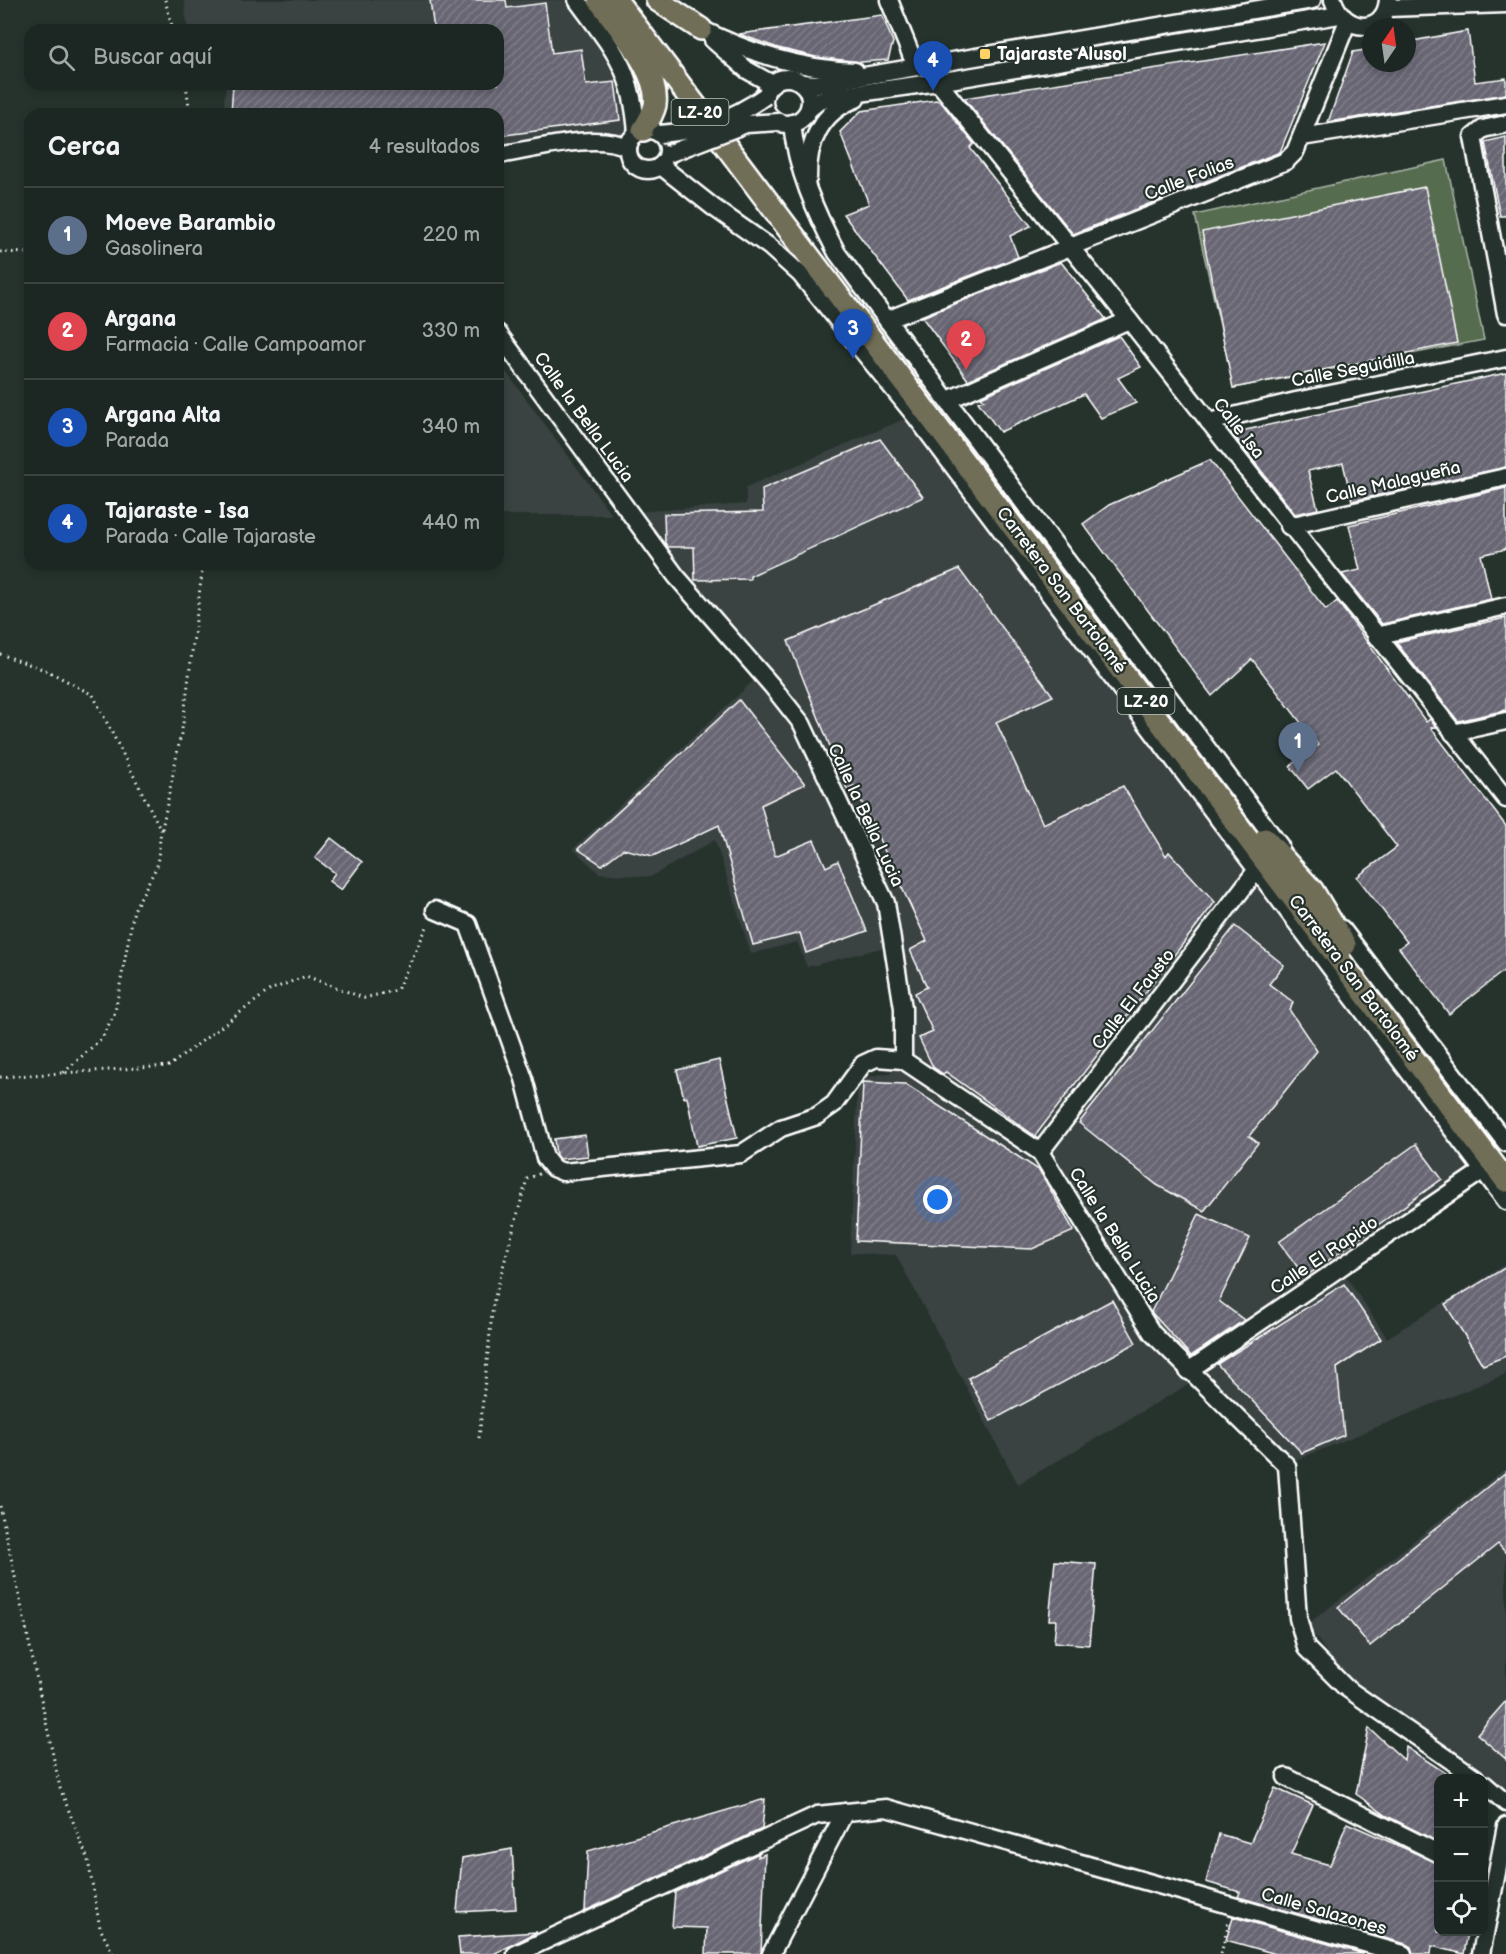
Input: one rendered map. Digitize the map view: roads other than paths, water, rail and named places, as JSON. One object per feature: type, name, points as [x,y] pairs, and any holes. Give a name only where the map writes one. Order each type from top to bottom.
[{"type":"main road","points":[[598,0],[645,65],[654,84],[655,103],[647,132]]},
{"type":"main road","name":"Carretera San Bartolomé","points":[[616,0],[1506,1180]]},
{"type":"main road","name":"Carretera San Bartolomé","points":[[627,0],[1506,1165]]},
{"type":"main road","points":[[657,0],[701,29]]},
{"type":"main road","points":[[1238,809],[1312,890],[1331,924],[1382,1000]]},
{"type":"street","points":[[577,0],[620,59],[647,132],[665,140],[665,160]]},
{"type":"street","points":[[889,0],[916,67]]},
{"type":"street","points":[[628,148],[647,132],[719,122],[743,112],[787,78],[801,83],[817,84],[1312,0]]},
{"type":"street","points":[[504,153],[597,140],[619,143],[628,148],[635,167],[648,171],[665,160],[747,124],[785,123],[802,118],[820,100],[831,97],[938,82],[1340,13],[1360,26],[1371,24],[1379,19],[1388,4],[1506,4]]},
{"type":"street","name":"Calle Folias","points":[[887,320],[1286,161],[1295,152],[1302,137],[1340,13]]},
{"type":"street","points":[[701,29],[769,90]]},
{"type":"street","points":[[701,29],[749,51],[790,63],[840,70],[891,72]]},
{"type":"street","name":"Calle Isa","points":[[938,82],[1129,320],[1506,800]]},
{"type":"street","points":[[801,83],[809,95],[809,109]]},
{"type":"street","points":[[769,90],[767,112],[785,123]]},
{"type":"street","points":[[809,189],[812,145],[819,126],[840,105],[880,91]]},
{"type":"street","points":[[1302,137],[1506,104]]},
{"type":"street","name":"Carretera San Bartolomé","points":[[785,123],[809,189],[837,253],[1228,773],[1312,890],[1506,1143]]},
{"type":"street","points":[[1506,124],[1483,129],[1473,137],[1500,244],[1506,314]]},
{"type":"street","name":"Carretera San Bartolomé","points":[[665,160],[713,207],[770,247],[800,274],[916,417],[1506,1201]]},
{"type":"street","points":[[948,400],[1129,320]]},
{"type":"street","name":"Calle la Bella Lucia","points":[[504,341],[676,576],[802,724],[886,903],[903,1008],[903,1060],[1040,1152],[1152,1332],[1188,1371],[1287,1466],[1298,1618],[1306,1648],[1345,1687],[1469,1774]]},
{"type":"street","name":"Calle Seguidilla","points":[[1209,422],[1296,400],[1506,358]]},
{"type":"street","name":"Calle Malagueña","points":[[1289,526],[1506,477]]},
{"type":"street","points":[[1376,636],[1506,606]]},
{"type":"street","points":[[1453,733],[1506,721]]},
{"type":"street","name":"Calle El Fausto","points":[[1040,1152],[1256,871]]},
{"type":"street","points":[[435,910],[468,924],[524,1079],[545,1158],[553,1168],[564,1172],[741,1154],[781,1128],[817,1116],[834,1104],[863,1064],[876,1058],[903,1060]]},
{"type":"street","name":"Calle El Rapido","points":[[1188,1371],[1482,1172]]},
{"type":"street","points":[[1286,1777],[1434,1851]]},
{"type":"street","points":[[1488,1787],[1506,1803]]},
{"type":"street","name":"Calle Salazones","points":[[516,1954],[817,1815],[886,1808],[1403,1954]]},
{"type":"street","points":[[771,1954],[845,1812]]},
{"type":"street","points":[[1481,1954],[1506,1826]]},
{"type":"place","name":"Tajaraste Alusol","points":[[985,54]]},
{"type":"place","name":"Tajaraste - Isa","points":[[933,91]]},
{"type":"place","name":"Argana Alta","points":[[853,359]]},
{"type":"place","name":"Argana","points":[[966,370]]},
{"type":"place","name":"Moeve Barambio","points":[[1298,772]]}]
